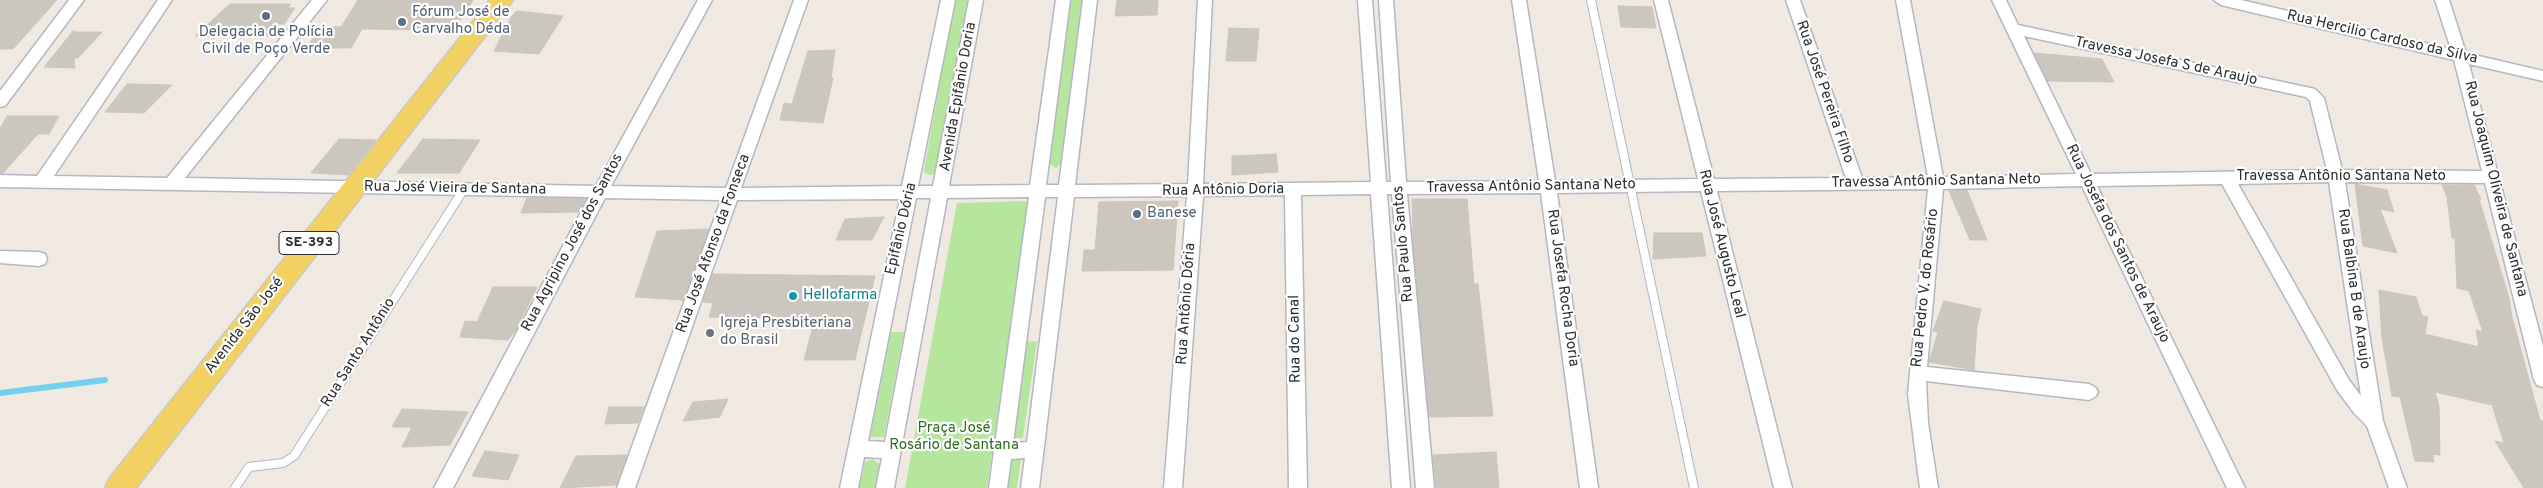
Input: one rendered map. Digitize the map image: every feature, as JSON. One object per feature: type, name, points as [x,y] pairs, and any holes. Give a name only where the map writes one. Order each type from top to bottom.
[{"type":"main road","name":"Avenida São José","points":[[119,488],[353,187],[502,0]]},
{"type":"street","points":[[0,102],[78,0]]},
{"type":"street","points":[[42,182],[165,0]]},
{"type":"street","points":[[171,184],[320,0]]},
{"type":"street","name":"Rua Agripino José dos Santos","points":[[442,488],[705,0]]},
{"type":"street","name":"Rua José Afonso da Fonseca","points":[[626,488],[801,0]]},
{"type":"street","name":"Epifânio Dória","points":[[849,488],[948,0]]},
{"type":"street","name":"Avenida Epifânio Doria","points":[[941,193],[976,0]]},
{"type":"street","points":[[998,488],[1039,193],[1063,0]]},
{"type":"street","points":[[1030,488],[1090,0]]},
{"type":"street","name":"Rua Antônio Dória","points":[[1173,488],[1195,191],[1205,0]]},
{"type":"street","name":"Rua Paulo Santos","points":[[1365,0],[1401,488]]},
{"type":"street","name":"Rua Paulo Santos","points":[[1386,0],[1399,188],[1425,488]]},
{"type":"street","name":"Rua Josefa Rocha Doria","points":[[1519,0],[1548,186],[1589,488]]},
{"type":"street","name":"Rua José Augusto Leal","points":[[1661,0],[1783,488]]},
{"type":"street","name":"Rua José Pereira Filho","points":[[1793,0],[1856,184]]},
{"type":"street","name":"Rua Pedro V. do Rosário","points":[[1902,0],[1933,155],[1936,183],[1918,372],[1919,423],[1929,488]]},
{"type":"street","name":"Rua Josefa dos Santos de Araujo","points":[[1999,0],[2236,488]]},
{"type":"street","name":"Rua Hercilio Cardoso da Silva","points":[[2220,0],[2543,76]]},
{"type":"street","name":"Rua Joaquim Oliveira de Santana","points":[[2442,0],[2460,56],[2543,380]]},
{"type":"street","name":"Travessa Josefa S de Araujo","points":[[2013,29],[2310,94],[2318,99]]},
{"type":"street","name":"Rua Balbina B de Araujo","points":[[2318,99],[2336,176],[2374,421],[2398,488]]},
{"type":"street","name":"Travessa Antônio Santana Neto","points":[[1380,189],[1936,183],[2336,176],[2492,177]]},
{"type":"street","name":"Rua Balbina B de Araujo","points":[[2227,178],[2343,385],[2360,408],[2374,421]]},
{"type":"street","name":"Rua José Vieira de Santana","points":[[0,181],[732,194],[910,193]]},
{"type":"street","name":"Rua Antônio Doria","points":[[1066,193],[1380,189]]},
{"type":"street","name":"Rua do Canal","points":[[1293,190],[1298,488]]},
{"type":"street","points":[[910,193],[1066,193]]},
{"type":"street","name":"Epifânio Dória","points":[[885,488],[941,193]]},
{"type":"street","points":[[0,257],[39,259]]},
{"type":"street","points":[[1918,372],[2089,392]]},
{"type":"street","points":[[857,449],[893,450]]},
{"type":"street","points":[[1003,451],[1035,450]]},
{"type":"lane","points":[[1591,0],[1632,185],[1694,488]]},
{"type":"lane","name":"Rua Santo Antônio","points":[[235,488],[249,468],[283,463],[294,456],[464,189]]},
{"type":"green space","points":[[955,0],[970,0],[936,174],[930,175],[925,173],[924,170]]},
{"type":"green space","points":[[1069,0],[1084,0],[1064,161],[1056,168],[1048,163]]},
{"type":"green space","name":"Praça José Rosário de Santana","points":[[1029,201],[987,488],[905,488],[957,203]]},
{"type":"green space","points":[[891,332],[904,332],[884,437],[870,437]]},
{"type":"green space","points":[[1037,341],[1023,438],[1012,438],[1025,342]]},
{"type":"green space","points":[[873,459],[879,464],[875,488],[859,488],[865,462]]},
{"type":"green space","points":[[1012,459],[1021,459],[1017,488],[1007,488]]},
{"type":"building","points":[[0,0],[57,0],[13,49],[0,49]]},
{"type":"building","name":"Fórum José de Carvalho Déda","points":[[358,0],[473,0],[463,17],[451,30],[362,29],[351,48],[307,48],[320,26],[341,27]]},
{"type":"building","points":[[1117,0],[1158,0],[1157,15],[1115,16]]},
{"type":"building","name":"Delegacia de Polícia Civil de Poço Verde","points":[[230,4],[291,4],[288,8],[295,8],[284,24],[278,24],[270,36],[195,36]]},
{"type":"building","points":[[1618,6],[1652,7],[1656,28],[1621,27]]},
{"type":"building","points":[[517,11],[563,16],[539,54],[494,51],[511,17]]},
{"type":"building","points":[[1229,28],[1259,29],[1256,61],[1226,61]]},
{"type":"building","points":[[74,30],[74,32],[102,32],[78,58],[74,58],[75,68],[44,67]]},
{"type":"building","points":[[835,50],[831,78],[833,78],[823,123],[780,120],[784,103],[792,104],[808,51]]},
{"type":"building","points":[[2034,53],[2102,59],[2114,82],[2048,81]]},
{"type":"building","points":[[127,84],[172,85],[144,113],[105,112]]},
{"type":"building","points":[[7,116],[59,116],[49,134],[38,134],[3,173],[0,173],[0,129]]},
{"type":"building","points":[[339,139],[376,140],[349,175],[311,173]]},
{"type":"building","points":[[423,139],[480,140],[459,173],[397,173]]},
{"type":"building","points":[[1276,154],[1278,172],[1232,175],[1232,156]]},
{"type":"building","points":[[2355,184],[2387,190],[2394,212],[2380,209],[2397,253],[2363,246]]},
{"type":"building","points":[[2442,185],[2474,185],[2481,199],[2479,199],[2509,298],[2512,317],[2540,420],[2543,421],[2543,488],[2524,488],[2495,441],[2504,443],[2492,405],[2435,392],[2439,406],[2440,455],[2433,454],[2434,462],[2415,461],[2400,397],[2392,396],[2382,338],[2379,290],[2416,297],[2422,316],[2428,317],[2425,334],[2479,347],[2476,330],[2483,332],[2469,291],[2457,288],[2455,238],[2452,238],[2447,197]]},
{"type":"building","points":[[1967,190],[1987,240],[1970,240],[1949,191]]},
{"type":"building","points":[[527,198],[586,199],[579,212],[521,213]]},
{"type":"building","points":[[1412,199],[1467,199],[1474,284],[1478,284],[1493,416],[1429,417],[1413,244]]},
{"type":"building","points":[[1178,201],[1173,270],[1082,271],[1084,250],[1095,250],[1099,202]]},
{"type":"building","points":[[884,217],[872,240],[836,240],[845,219]]},
{"type":"building","points":[[709,229],[683,300],[635,297],[657,231]]},
{"type":"building","points":[[1654,233],[1702,233],[1706,256],[1653,259]]},
{"type":"building","name":"Hellofarma","points":[[713,274],[875,276],[855,360],[804,360],[815,318],[709,317],[713,303],[703,302]]},
{"type":"building","points":[[493,287],[537,287],[516,330],[508,340],[460,337],[465,321],[477,322]]},
{"type":"building","points":[[1944,301],[1981,309],[1977,326],[1974,370],[1929,362],[1938,332],[1933,331]]},
{"type":"building","points":[[728,399],[720,417],[683,421],[693,402]]},
{"type":"building","points":[[609,407],[644,407],[638,423],[605,424]]},
{"type":"building","points":[[402,409],[468,412],[450,445],[402,447],[412,427],[392,427]]},
{"type":"building","points":[[485,451],[519,455],[508,480],[472,476]]},
{"type":"building","points":[[1496,452],[1499,488],[1436,488],[1433,455]]},
{"type":"building","points":[[627,455],[616,485],[560,488],[576,456]]},
{"type":"waterway","points":[[0,393],[105,380]]},
{"type":"place","name":"Delegacia de Polícia Civil de Poço Verde","points":[[266,16]]},
{"type":"place","name":"Fórum José de Carvalho Déda","points":[[402,22]]},
{"type":"place","name":"Banese","points":[[1137,214]]},
{"type":"place","name":"Hellofarma","points":[[793,296]]},
{"type":"place","name":"Igreja Presbiteriana do Brasil","points":[[710,333]]}]
